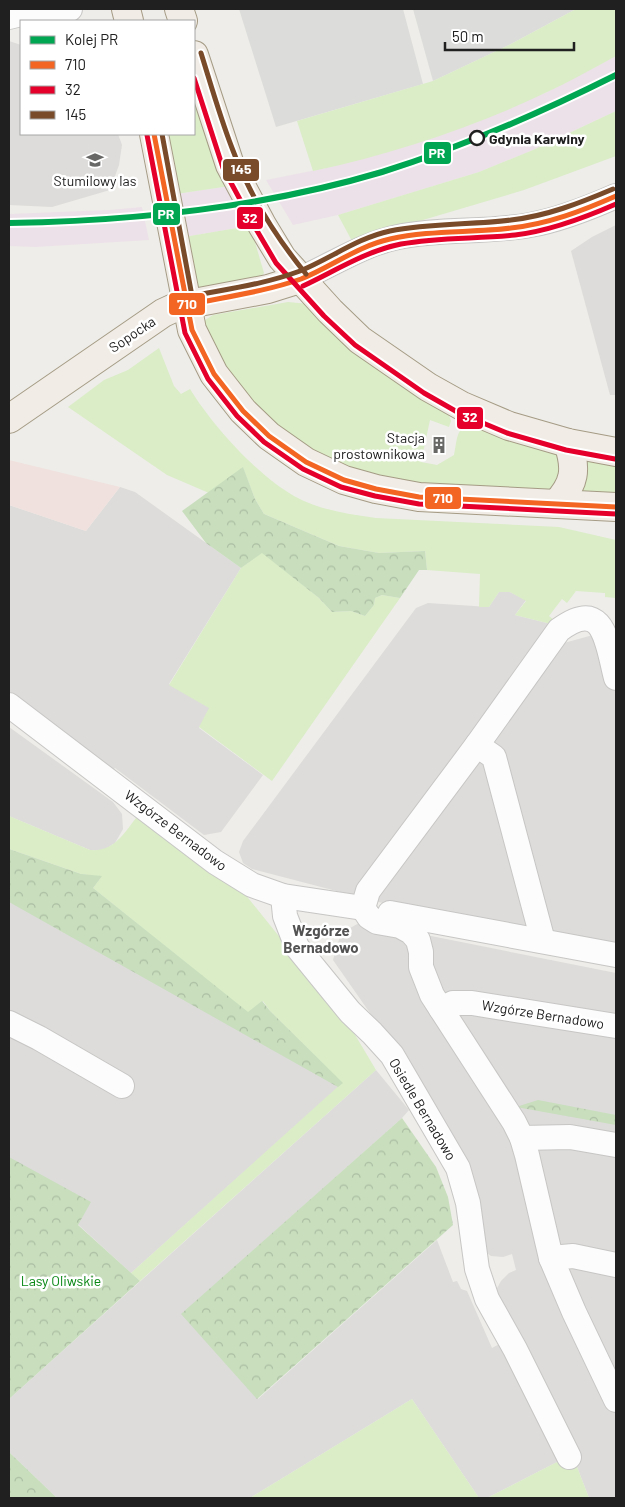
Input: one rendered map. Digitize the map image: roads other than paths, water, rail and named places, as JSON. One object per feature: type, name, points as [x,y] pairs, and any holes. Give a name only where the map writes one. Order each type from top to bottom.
[{"type":"main road","points":[[195,57],[230,164],[282,258],[330,311],[360,340],[428,387],[462,406],[509,426],[568,444],[616,452]]},
{"type":"main road","points":[[154,135],[192,330],[214,374],[232,398],[269,436],[306,462],[344,480],[376,489],[419,497],[616,506]]},
{"type":"main road","name":"Sopocka","points":[[9,420],[163,313],[186,304],[268,289],[300,279]]},
{"type":"main road","points":[[556,504],[572,482],[574,468],[568,444]]},
{"type":"street","points":[[9,17],[41,9],[70,9]]},
{"type":"street","points":[[300,279],[382,241],[427,234],[530,225],[574,213],[616,196]]},
{"type":"street","points":[[363,908],[368,891],[477,745],[559,630],[571,621],[585,618],[597,621],[602,628],[616,678]]},
{"type":"street","name":"Wzgórze Bernadowo","points":[[9,705],[215,862],[252,885],[283,896],[363,908],[616,954]]},
{"type":"street","points":[[477,745],[494,757],[543,941]]},
{"type":"street","name":"Osiedle Bernadowo","points":[[283,896],[285,916],[297,947],[350,1012],[372,1032],[392,1055],[458,1168],[468,1203],[477,1268],[487,1299],[515,1349],[569,1457]]},
{"type":"street","name":"Wzgórze Bernadowo","points":[[363,908],[369,917],[377,922],[400,926],[411,932],[418,940],[421,952],[421,967],[427,985],[503,1102],[522,1138],[551,1258],[574,1312],[616,1400]]},
{"type":"street","name":"Wzgórze Bernadowo","points":[[441,1008],[453,1003],[472,1003],[616,1026]]},
{"type":"street","points":[[9,1023],[39,1038],[122,1086]]},
{"type":"street","points":[[522,1138],[570,1137],[616,1145]]},
{"type":"street","points":[[551,1258],[573,1256],[616,1265]]},
{"type":"rail line","name":"PR","points":[[9,223],[103,219],[197,210],[290,195],[336,184],[382,172],[442,152],[530,116],[616,75]]},
{"type":"place","name":"Gdynia Karwiny","points":[[477,138]]},
{"type":"place","name":"Stumilowy las","points":[[95,160]]},
{"type":"place","name":"Stacja prostownikowa","points":[[439,445]]},
{"type":"district","name":"Wzgórze Bernadowo","points":[[321,938]]},
{"type":"park label","name":"Lasy Oliwskie","points":[[61,1280]]}]
